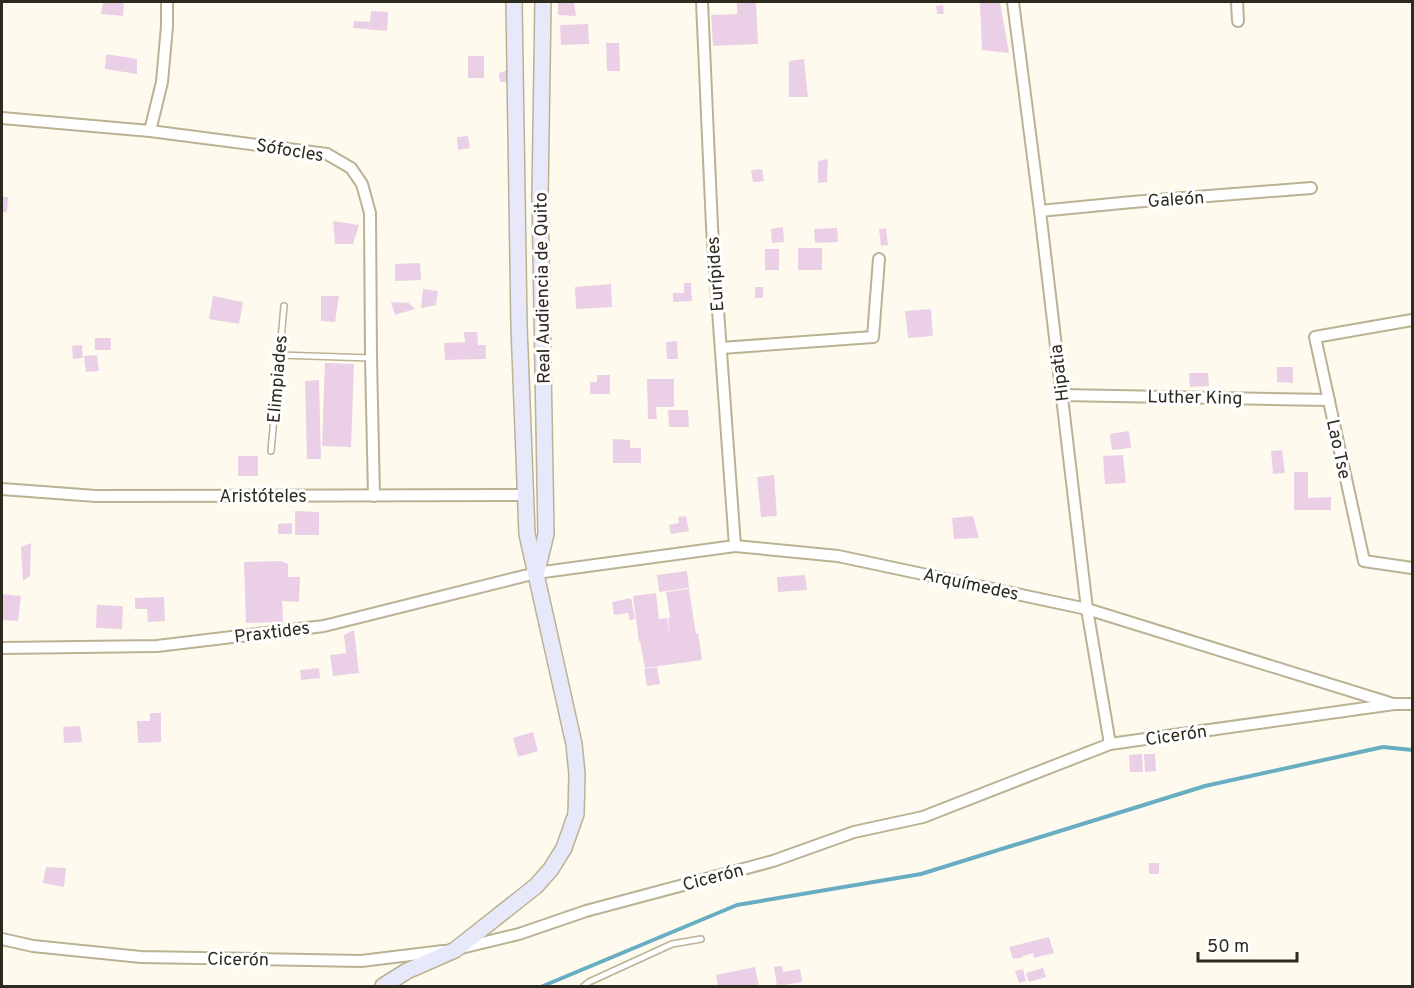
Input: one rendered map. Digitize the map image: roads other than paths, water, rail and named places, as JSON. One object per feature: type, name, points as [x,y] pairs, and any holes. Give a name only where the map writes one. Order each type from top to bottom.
[{"type":"main road","name":"Real Audiencia de Quito","points":[[383,987],[407,971],[455,950],[536,886],[564,848],[576,814],[577,774],[574,744],[527,534],[519,325],[514,2]]},
{"type":"main road","name":"Real Audiencia de Quito","points":[[536,573],[546,534],[540,196],[543,2]]},
{"type":"street","points":[[150,131],[162,82],[167,2]]},
{"type":"street","name":"Eurípides","points":[[702,2],[712,227],[735,546]]},
{"type":"street","name":"Hipatia","points":[[1013,2],[1087,609],[1110,744]]},
{"type":"street","points":[[1237,2],[1238,21]]},
{"type":"street","name":"Sófocles","points":[[2,118],[150,131],[327,153],[351,168],[362,184],[370,213],[370,358],[374,496]]},
{"type":"street","name":"Galeón","points":[[1040,211],[1311,188]]},
{"type":"street","points":[[721,348],[873,337],[879,260]]},
{"type":"street","name":"Lao Tse","points":[[1413,320],[1315,337],[1364,561],[1413,568]]},
{"type":"street","name":"Luther King","points":[[1062,395],[1329,400]]},
{"type":"street","name":"Aristóteles","points":[[2,489],[96,496],[525,495]]},
{"type":"street","name":"Arquímedes","points":[[536,573],[735,546],[838,556],[1087,609],[1394,704]]},
{"type":"street","name":"Praxtides","points":[[2,648],[157,646],[324,626],[536,573]]},
{"type":"street","name":"Cicerón","points":[[2,939],[33,946],[141,957],[361,961],[455,950],[519,934],[586,910],[773,861],[854,832],[923,817],[1110,744],[1394,704],[1413,704]]},
{"type":"lane","name":"Elimpiades","points":[[271,451],[284,306]]},
{"type":"lane","points":[[279,355],[370,358]]},
{"type":"lane","points":[[584,987],[589,982],[672,944],[701,939]]},
{"type":"waterway","points":[[543,986],[737,905],[921,874],[1205,786],[1383,747],[1412,750]]}]
